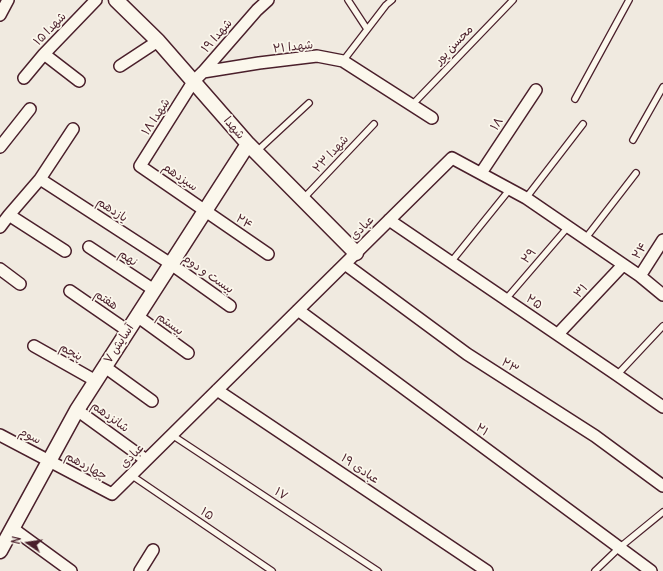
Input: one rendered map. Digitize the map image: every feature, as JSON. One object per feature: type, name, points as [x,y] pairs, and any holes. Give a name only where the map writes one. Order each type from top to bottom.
[{"type":"street","points":[[0,15],[8,0]]},
{"type":"street","name":"شهدا ۱۵","points":[[24,78],[44,54],[96,0]]},
{"type":"street","name":"شهدا","points":[[116,0],[198,77],[252,148],[356,253]]},
{"type":"street","name":"شهدا ۱۹","points":[[198,77],[257,10],[268,0]]},
{"type":"street","points":[[120,66],[158,41]]},
{"type":"street","points":[[44,54],[79,81]]},
{"type":"street","name":"شهدا ۲۱","points":[[198,77],[259,64],[317,56],[343,61],[432,118]]},
{"type":"street","name":"شهدا ۱۸","points":[[140,166],[198,77]]},
{"type":"street","name":"۱۸","points":[[481,173],[536,90]]},
{"type":"street","points":[[0,146],[30,109]]},
{"type":"street","points":[[0,227],[40,179],[73,129]]},
{"type":"street","name":"آسایش ۷","points":[[0,550],[48,460],[77,410],[205,210],[252,148]]},
{"type":"street","name":"عبادی","points":[[112,494],[452,158],[526,198],[640,276],[663,295]]},
{"type":"street","name":"سیزدهم","points":[[140,166],[205,210]]},
{"type":"street","name":"یازدهم","points":[[40,179],[171,264]]},
{"type":"street","name":"۲۴","points":[[205,210],[268,254]]},
{"type":"street","points":[[9,215],[65,251]]},
{"type":"street","name":"۲۵","points":[[389,220],[663,407]]},
{"type":"street","name":"۲۴","points":[[640,276],[663,240]]},
{"type":"street","name":"نهم","points":[[89,247],[154,290]]},
{"type":"street","name":"بیست و دوم","points":[[171,264],[230,306]]},
{"type":"street","name":"۲۳","points":[[345,264],[467,354],[595,436],[663,486]]},
{"type":"street","name":"۳۱","points":[[558,334],[623,265]]},
{"type":"street","points":[[0,269],[20,284]]},
{"type":"street","name":"هفتم","points":[[70,291],[128,330]]},
{"type":"street","name":"۲۱","points":[[298,310],[651,571]]},
{"type":"street","name":"بیستم","points":[[137,316],[188,353]]},
{"type":"street","name":"پنجم","points":[[34,346],[96,381]]},
{"type":"street","points":[[105,366],[152,400]]},
{"type":"street","name":"عبادی ۱۹","points":[[217,390],[487,571]]},
{"type":"street","name":"شانزدهم","points":[[77,410],[146,460]]},
{"type":"street","name":"سوم","points":[[0,436],[48,460]]},
{"type":"street","name":"چهاردهم","points":[[48,460],[112,494]]},
{"type":"street","points":[[12,528],[56,567],[70,571]]},
{"type":"street","points":[[140,571],[153,550]]},
{"type":"lane","points":[[348,0],[367,29]]},
{"type":"lane","points":[[343,61],[386,5],[392,0]]},
{"type":"lane","name":"محسن پور","points":[[412,105],[513,0]]},
{"type":"lane","points":[[574,99],[629,0]]},
{"type":"lane","points":[[633,140],[663,87]]},
{"type":"lane","points":[[252,148],[309,103]]},
{"type":"lane","name":"شهدا ۲۳","points":[[303,200],[374,124]]},
{"type":"lane","points":[[526,198],[583,124]]},
{"type":"lane","points":[[585,239],[636,172]]},
{"type":"lane","points":[[451,262],[510,189]]},
{"type":"lane","name":"۲۹","points":[[506,299],[568,227]]},
{"type":"lane","points":[[617,375],[663,326]]},
{"type":"lane","name":"۱۷","points":[[172,435],[378,571]]},
{"type":"lane","name":"۱۵","points":[[131,475],[272,571]]},
{"type":"lane","points":[[595,571],[619,548],[663,512]]}]
